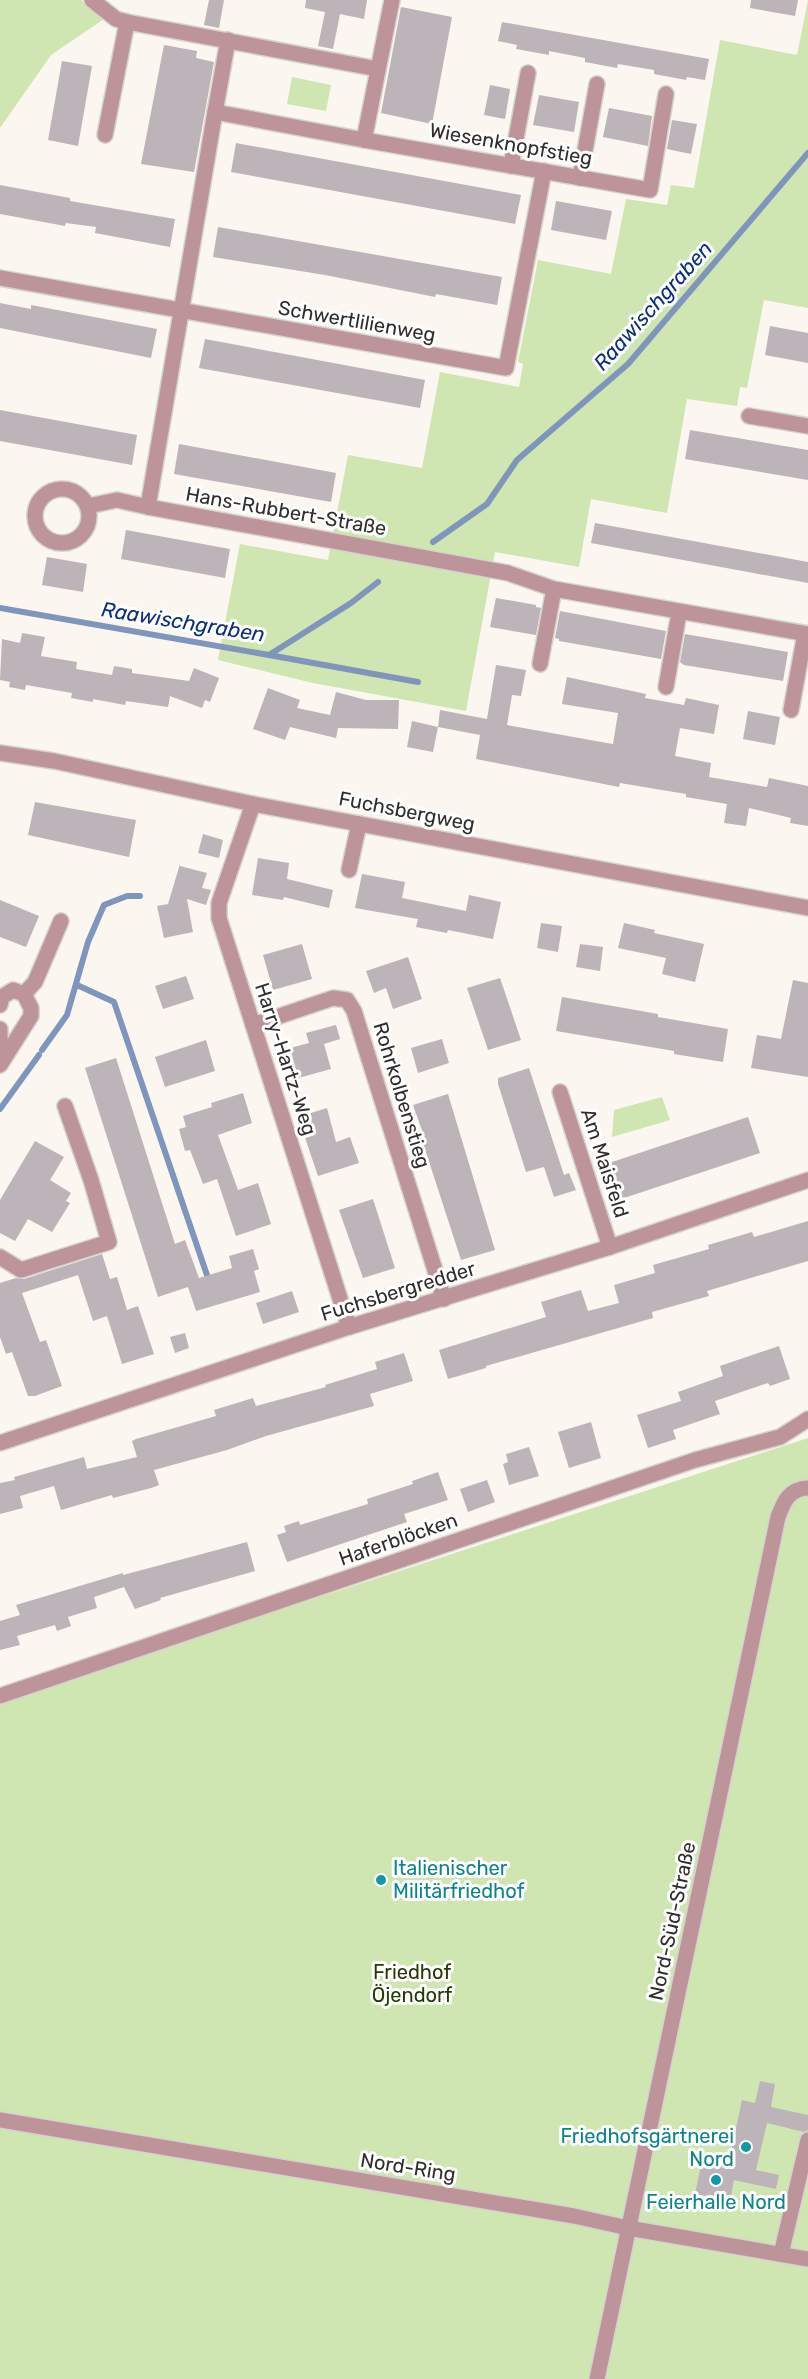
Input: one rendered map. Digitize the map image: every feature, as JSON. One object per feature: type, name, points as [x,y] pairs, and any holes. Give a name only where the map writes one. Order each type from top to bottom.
[{"type":"street","points":[[92,0],[116,19],[127,22],[378,69]]},
{"type":"street","points":[[215,112],[364,140],[392,0]]},
{"type":"street","points":[[105,135],[127,22]]},
{"type":"street","points":[[148,507],[228,40]]},
{"type":"street","points":[[511,166],[528,73]]},
{"type":"street","points":[[580,177],[597,84]]},
{"type":"street","name":"Wiesenknopfstieg","points":[[364,140],[650,190],[666,94]]},
{"type":"street","name":"Schwertlilienweg","points":[[2,276],[181,311],[506,368],[544,171]]},
{"type":"street","points":[[749,416],[808,426]]},
{"type":"street","name":"Hans-Rubbert-Straße","points":[[88,506],[117,500],[508,573],[554,589],[807,634]]},
{"type":"street","points":[[540,664],[554,589]]},
{"type":"street","points":[[666,687],[679,612]]},
{"type":"street","points":[[791,710],[807,634]]},
{"type":"street","name":"Fuchsbergweg","points":[[0,753],[54,761],[253,804],[808,908]]},
{"type":"street","name":"Harry-Hartz-Weg","points":[[253,804],[219,903],[219,918],[349,1327]]},
{"type":"street","points":[[349,870],[360,824]]},
{"type":"street","points":[[24,994],[35,982],[61,921]]},
{"type":"street","points":[[0,1005],[2,997],[13,990],[24,994],[31,1008],[31,1017],[0,1065]]},
{"type":"street","name":"Rohrkolbenstieg","points":[[253,1024],[333,998],[347,1000],[354,1011],[444,1299]]},
{"type":"street","points":[[0,1029],[0,1065]]},
{"type":"street","name":"Am Maisfeld","points":[[560,1092],[610,1247]]},
{"type":"street","points":[[0,1257],[21,1270],[109,1242],[66,1106]]},
{"type":"street","name":"Fuchsbergredder","points":[[0,1443],[349,1327],[610,1247],[808,1180]]},
{"type":"street","name":"Haferblöcken","points":[[0,1696],[695,1460],[780,1437],[808,1419]]},
{"type":"street","name":"Nord-Süd-Straße","points":[[597,2379],[690,1946],[778,1517],[783,1502],[789,1495],[794,1491],[808,1488]]},
{"type":"street","name":"Nord-Ring","points":[[0,2121],[574,2216],[628,2228],[808,2259]]},
{"type":"street","points":[[781,2254],[804,2172],[808,2140]]},
{"type":"green space","points":[[0,0],[81,0],[104,19],[51,55],[0,128]]},
{"type":"green space","points":[[808,0],[808,308],[764,300],[747,388],[740,387],[737,406],[687,399],[667,513],[591,499],[579,567],[495,552],[466,711],[313,683],[218,660],[240,544],[328,560],[348,455],[422,468],[440,372],[519,387],[523,364],[518,362],[538,260],[611,274],[626,199],[667,205],[671,185],[694,188],[720,40],[797,55]]},
{"type":"green space","points":[[292,77],[331,85],[326,111],[287,104]]},
{"type":"green space","points":[[662,1097],[670,1120],[612,1137],[614,1110]]},
{"type":"green space","name":"Friedhof Öjendorf","points":[[808,1438],[808,2379],[0,2379],[0,1701]]},
{"type":"building","points":[[209,0],[224,0],[219,28],[204,25]]},
{"type":"building","points":[[306,0],[367,0],[364,19],[340,14],[333,49],[318,46],[325,12],[305,8]]},
{"type":"building","points":[[751,0],[798,0],[795,16],[750,8]]},
{"type":"building","points":[[401,7],[452,17],[432,124],[381,113]]},
{"type":"building","points":[[502,22],[709,59],[705,80],[687,77],[686,80],[654,74],[654,70],[618,64],[617,68],[585,62],[585,58],[549,51],[549,55],[516,49],[517,45],[498,41]]},
{"type":"building","points":[[164,45],[197,51],[196,58],[214,62],[194,172],[141,164]]},
{"type":"building","points":[[62,61],[92,66],[78,146],[48,140]]},
{"type":"building","points":[[490,85],[510,89],[505,119],[484,115]]},
{"type":"building","points":[[539,95],[579,102],[574,132],[533,125]]},
{"type":"building","points":[[609,108],[652,116],[648,146],[603,137]]},
{"type":"building","points":[[672,120],[697,124],[691,154],[667,149]]},
{"type":"building","points":[[236,143],[521,195],[515,224],[231,172]]},
{"type":"building","points":[[0,185],[70,198],[70,201],[175,219],[170,247],[95,233],[96,227],[66,223],[65,226],[0,214]]},
{"type":"building","points":[[556,201],[612,211],[606,240],[551,230]]},
{"type":"building","points":[[218,227],[502,277],[497,305],[436,294],[435,297],[325,275],[213,257]]},
{"type":"building","points":[[0,303],[31,309],[31,305],[157,329],[151,358],[0,328]]},
{"type":"building","points":[[770,326],[808,333],[808,363],[765,355]]},
{"type":"building","points":[[205,339],[425,380],[420,408],[199,368]]},
{"type":"building","points":[[0,410],[137,435],[132,465],[0,441]]},
{"type":"building","points":[[690,430],[808,450],[808,480],[685,459]]},
{"type":"building","points":[[179,444],[336,473],[331,502],[174,474]]},
{"type":"building","points":[[595,523],[808,562],[808,583],[591,543]]},
{"type":"building","points":[[126,530],[230,549],[225,578],[121,559]]},
{"type":"building","points":[[47,557],[87,564],[83,592],[42,585]]},
{"type":"building","points":[[496,598],[536,605],[541,608],[536,635],[490,627]]},
{"type":"building","points":[[560,611],[666,631],[661,659],[559,641],[555,638]]},
{"type":"building","points":[[22,633],[45,637],[41,656],[77,662],[76,669],[112,675],[114,666],[132,669],[132,673],[189,681],[194,668],[219,678],[210,702],[205,700],[202,708],[170,696],[168,707],[126,701],[125,705],[93,699],[93,702],[71,698],[72,693],[26,685],[25,690],[9,687],[10,682],[0,680],[2,639],[20,643]]},
{"type":"building","points":[[685,634],[788,652],[783,681],[684,665],[680,662]]},
{"type":"building","points":[[496,665],[526,670],[521,696],[512,695],[507,725],[607,743],[613,744],[618,713],[562,704],[567,677],[646,694],[645,698],[684,705],[686,698],[719,705],[714,734],[680,728],[675,756],[711,763],[709,777],[767,787],[769,778],[808,786],[808,826],[790,823],[791,818],[749,808],[746,826],[724,823],[727,804],[686,797],[686,794],[620,783],[619,787],[476,759],[480,735],[438,727],[440,710],[487,719]]},
{"type":"building","points":[[268,688],[300,700],[297,708],[330,715],[336,692],[366,700],[399,700],[398,729],[338,728],[336,738],[290,727],[285,740],[253,729]]},
{"type":"building","points":[[748,711],[780,717],[775,745],[743,739]]},
{"type":"building","points":[[412,721],[438,727],[433,752],[407,747]]},
{"type":"building","points":[[35,802],[136,820],[129,857],[28,835]]},
{"type":"building","points":[[203,834],[223,840],[219,858],[198,853]]},
{"type":"building","points":[[258,858],[289,863],[287,879],[333,890],[329,908],[284,897],[283,900],[252,895]]},
{"type":"building","points":[[180,864],[180,866],[207,873],[202,888],[211,890],[206,905],[187,899],[193,932],[164,938],[157,906],[168,904]]},
{"type":"building","points":[[362,874],[405,882],[402,898],[466,911],[469,895],[501,902],[493,939],[448,930],[447,933],[416,927],[418,919],[355,908]]},
{"type":"building","points":[[0,900],[39,916],[26,947],[0,937]]},
{"type":"building","points":[[541,923],[562,926],[558,952],[537,948]]},
{"type":"building","points":[[624,923],[655,930],[654,933],[704,944],[695,982],[662,974],[666,958],[618,948]]},
{"type":"building","points":[[302,944],[312,979],[273,990],[263,955]]},
{"type":"building","points":[[580,944],[603,947],[600,971],[576,967]]},
{"type":"building","points":[[408,957],[422,999],[393,1009],[386,988],[374,993],[366,971]]},
{"type":"building","points":[[186,976],[194,999],[163,1009],[155,986]]},
{"type":"building","points":[[500,978],[521,1040],[488,1050],[467,988]]},
{"type":"building","points":[[793,980],[808,983],[808,1077],[751,1068],[757,1035],[781,1039]]},
{"type":"building","points":[[562,997],[728,1029],[723,1062],[674,1054],[674,1051],[556,1031]]},
{"type":"building","points":[[336,1025],[340,1039],[324,1044],[331,1069],[298,1078],[290,1048],[309,1043],[306,1033]]},
{"type":"building","points":[[442,1039],[449,1063],[418,1073],[411,1048]]},
{"type":"building","points":[[206,1040],[215,1071],[165,1087],[155,1057]]},
{"type":"building","points":[[116,1058],[175,1244],[185,1240],[199,1278],[232,1268],[229,1256],[253,1249],[259,1269],[254,1271],[260,1292],[196,1311],[188,1287],[158,1297],[85,1068]]},
{"type":"building","points":[[529,1068],[564,1175],[569,1173],[576,1190],[554,1197],[544,1167],[526,1172],[498,1084],[498,1078]]},
{"type":"building","points":[[243,1093],[252,1123],[218,1135],[238,1190],[258,1183],[271,1224],[236,1236],[217,1179],[203,1184],[190,1150],[185,1151],[179,1129],[186,1127],[183,1116],[212,1107],[211,1103]]},
{"type":"building","points":[[448,1094],[495,1250],[461,1260],[413,1105]]},
{"type":"building","points":[[327,1108],[336,1142],[350,1137],[359,1163],[318,1176],[298,1117]]},
{"type":"building","points":[[748,1117],[760,1153],[612,1202],[600,1166]]},
{"type":"building","points":[[35,1141],[64,1157],[50,1180],[71,1193],[66,1201],[70,1203],[52,1232],[28,1219],[15,1241],[0,1233],[0,1200]]},
{"type":"building","points":[[373,1199],[395,1268],[363,1278],[339,1210]]},
{"type":"building","points":[[808,1221],[808,1261],[707,1291],[709,1296],[652,1312],[653,1318],[448,1379],[439,1350],[546,1317],[541,1302],[581,1290],[588,1311],[619,1303],[614,1285],[655,1273],[653,1265],[709,1249],[708,1245],[752,1232],[754,1237]]},
{"type":"building","points":[[102,1254],[110,1279],[117,1277],[127,1310],[138,1306],[154,1354],[122,1364],[107,1316],[93,1321],[78,1275],[22,1293],[40,1342],[46,1340],[62,1386],[35,1396],[28,1396],[12,1352],[6,1354],[0,1337],[0,1283],[16,1278],[24,1279]]},
{"type":"building","points":[[292,1291],[299,1312],[263,1324],[256,1303]]},
{"type":"building","points":[[185,1333],[189,1348],[175,1353],[170,1337]]},
{"type":"building","points":[[779,1346],[790,1379],[770,1386],[768,1383],[715,1401],[720,1414],[673,1430],[676,1439],[648,1448],[637,1415],[681,1401],[678,1392],[723,1376],[720,1366]]},
{"type":"building","points":[[404,1353],[413,1381],[370,1394],[374,1406],[154,1470],[159,1485],[151,1488],[113,1498],[112,1495],[61,1510],[54,1486],[20,1496],[23,1508],[0,1514],[0,1483],[15,1480],[14,1477],[84,1457],[87,1469],[137,1457],[132,1441],[136,1439],[216,1416],[214,1410],[253,1398],[256,1406],[326,1387],[325,1385],[377,1369],[375,1362]]},
{"type":"building","points":[[591,1422],[601,1458],[569,1468],[558,1432]]},
{"type":"building","points":[[529,1447],[539,1476],[509,1485],[503,1464],[508,1462],[506,1454]]},
{"type":"building","points":[[438,1472],[448,1500],[404,1514],[407,1522],[287,1562],[277,1535],[286,1532],[284,1526],[299,1521],[300,1525],[368,1504],[367,1499],[413,1484],[412,1481]]},
{"type":"building","points":[[487,1480],[495,1502],[468,1512],[460,1489]]},
{"type":"building","points":[[247,1542],[255,1571],[160,1598],[161,1600],[135,1609],[124,1587],[94,1597],[97,1608],[68,1617],[71,1626],[57,1631],[55,1625],[17,1636],[20,1645],[0,1650],[0,1621],[20,1615],[16,1605],[123,1573],[123,1575]]},
{"type":"building","points":[[760,2081],[775,2084],[771,2107],[808,2115],[808,2130],[804,2132],[767,2123],[756,2170],[779,2175],[776,2189],[734,2180],[730,2201],[695,2194],[702,2160],[728,2165],[742,2100],[755,2103]]},
{"type":"waterway","name":"Raawischgraben","points":[[433,542],[487,504],[517,460],[628,364],[808,153]]},
{"type":"waterway","name":"Raawischgraben","points":[[0,608],[269,655],[351,603],[378,582]]},
{"type":"waterway","points":[[269,655],[418,682]]},
{"type":"waterway","points":[[42,1050],[67,1015],[88,942],[104,905],[127,896],[140,896]]},
{"type":"waterway","points":[[77,985],[114,1002],[209,1281]]},
{"type":"waterway","points":[[0,1109],[39,1055]]},
{"type":"place","name":"Italienischer Militärfriedhof","points":[[381,1880]]},
{"type":"place","name":"Friedhofsgärtnerei Nord","points":[[746,2147]]},
{"type":"place","name":"Feierhalle Nord","points":[[716,2180]]}]
